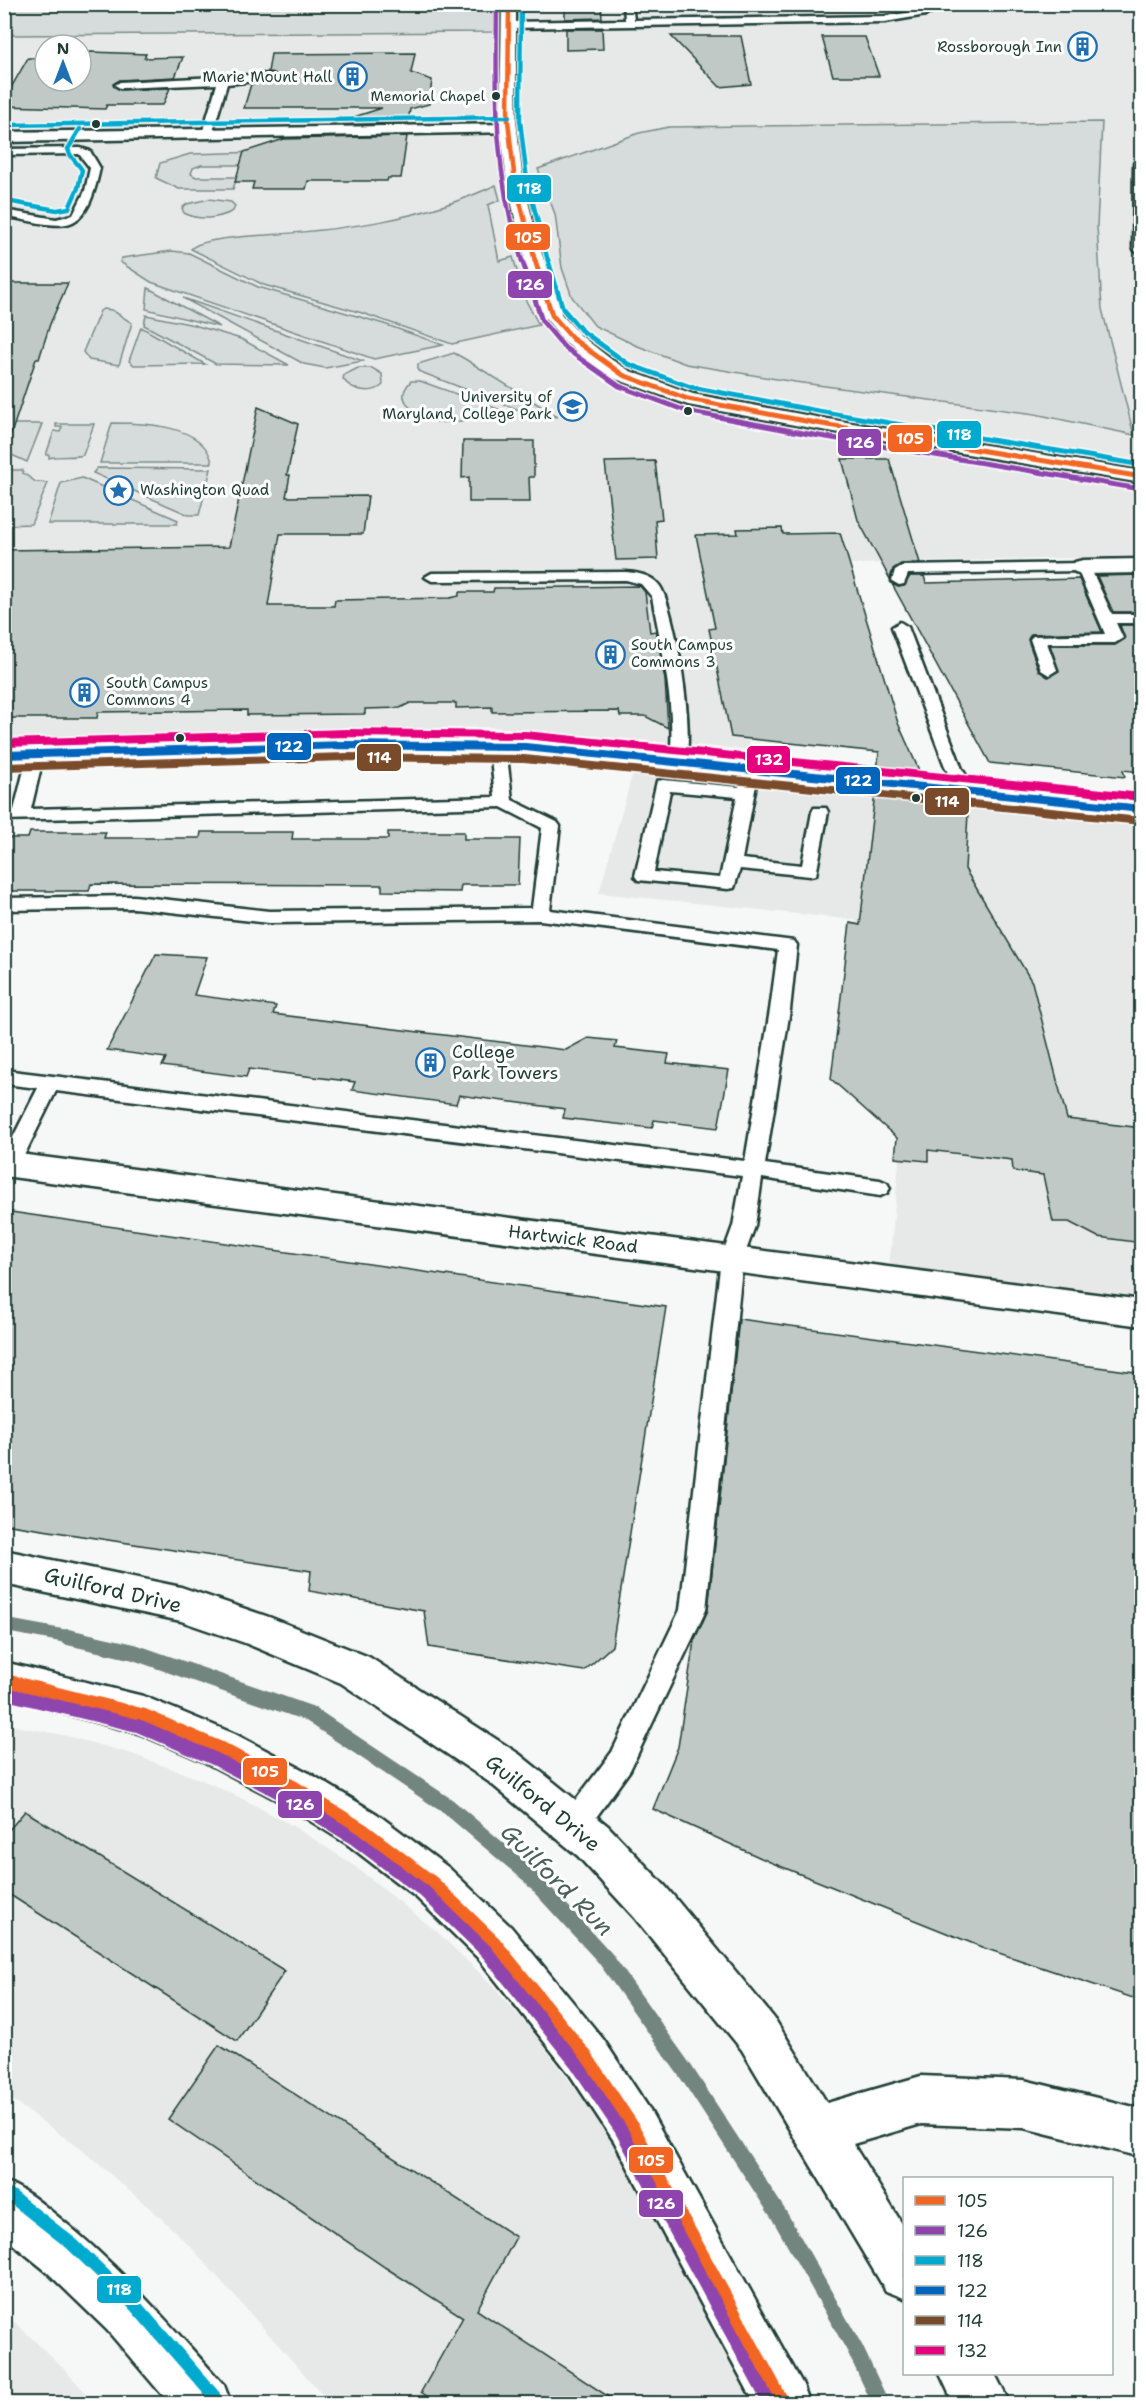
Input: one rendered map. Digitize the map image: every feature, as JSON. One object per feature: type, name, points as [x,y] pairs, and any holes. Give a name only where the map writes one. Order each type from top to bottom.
[{"type":"street","points":[[509,4],[509,129],[515,182],[541,286],[552,315],[561,327],[605,364],[623,375],[688,399],[712,411],[819,434],[956,455],[1020,458],[1142,477]]},
{"type":"street","points":[[4,136],[509,129]]},
{"type":"street","points":[[1142,163],[1142,248]]},
{"type":"street","points":[[1083,567],[1142,566]]},
{"type":"street","points":[[4,755],[346,745],[498,747],[678,761],[748,781],[968,791],[1142,809]]},
{"type":"street","name":"Hartwick Road","points":[[8,1164],[1142,1313]]},
{"type":"street","name":"Guilford Drive","points":[[4,1567],[181,1604],[255,1629],[355,1670],[504,1768],[593,1841],[650,1902],[751,2026],[903,2271]]},
{"type":"street","points":[[4,1680],[143,1715],[220,1748],[294,1787],[362,1829],[433,1883],[495,1943],[586,2056],[630,2124],[784,2403]]},
{"type":"street","points":[[817,2130],[921,2100],[1024,2104],[1142,2133]]},
{"type":"street","points":[[4,2205],[64,2253],[125,2312],[205,2403]]},
{"type":"street","points":[[967,2375],[984,2403]]},
{"type":"lane","points":[[628,4],[630,23]]},
{"type":"lane","points":[[509,25],[885,20],[923,13],[941,4]]},
{"type":"lane","points":[[120,85],[272,77]]},
{"type":"lane","points":[[207,134],[223,81]]},
{"type":"lane","points":[[80,151],[90,135]]},
{"type":"lane","points":[[4,152],[80,151],[86,153],[95,168],[90,193],[78,219],[68,223],[53,222],[4,213]]},
{"type":"lane","points":[[899,581],[902,570],[1083,567],[1115,638],[1038,639],[1049,670]]},
{"type":"lane","points":[[432,577],[626,576],[646,580],[654,585],[659,597],[674,679],[681,741],[678,761]]},
{"type":"lane","points":[[1106,619],[1142,618]]},
{"type":"lane","points":[[900,627],[954,769],[968,791]]},
{"type":"lane","points":[[498,747],[504,802]]},
{"type":"lane","points":[[36,754],[13,814],[504,802],[550,826],[540,914]]},
{"type":"lane","points":[[748,781],[728,884],[644,876],[663,785],[748,781]]},
{"type":"lane","points":[[732,864],[810,871],[820,812]]},
{"type":"lane","points":[[4,904],[134,902],[269,917],[540,914],[788,945],[780,1010],[744,1226],[732,1259],[693,1610],[621,1761],[574,1825]]},
{"type":"lane","points":[[4,1077],[753,1168],[880,1188]]},
{"type":"lane","points":[[8,1164],[50,1084]]},
{"type":"shaded area","name":"University of Maryland, College Park","points":[[4,5],[1141,5],[1141,95],[1133,157],[1134,212],[1142,257],[1141,556],[709,568],[751,750],[493,727],[5,738]]},
{"type":"shaded area","points":[[4,5],[493,5],[494,32],[33,33],[33,35],[5,35]]},
{"type":"shaded area","points":[[1102,122],[1097,226],[1102,309],[1134,435],[1035,414],[795,382],[686,364],[635,345],[595,326],[572,297],[562,268],[555,214],[538,169],[639,133],[669,127]]},
{"type":"shaded area","points":[[263,152],[240,165],[201,165],[193,168],[191,174],[196,177],[237,177],[233,189],[179,189],[156,178],[160,163],[190,154]]},
{"type":"shaded area","points":[[496,185],[500,200],[488,205],[499,261],[513,257],[525,299],[539,325],[452,344],[362,313],[264,285],[191,249],[205,242],[227,238],[326,230],[412,215],[468,197]]},
{"type":"shaded area","points":[[209,199],[231,202],[235,206],[233,211],[215,217],[202,218],[184,213],[182,208],[187,204]]},
{"type":"shaded area","points":[[172,251],[189,253],[258,287],[384,324],[443,345],[374,359],[151,282],[120,262],[122,258]]},
{"type":"shaded area","points":[[148,288],[220,327],[146,309]]},
{"type":"shaded area","points":[[183,298],[363,361],[325,368],[304,364]]},
{"type":"shaded area","points":[[112,310],[132,323],[119,365],[89,360],[83,352],[100,311]]},
{"type":"shaded area","points":[[146,315],[194,325],[241,339],[289,365],[216,364],[144,325]]},
{"type":"shaded area","points":[[141,327],[205,364],[134,365],[129,361]]},
{"type":"shaded area","points":[[454,353],[558,417],[527,413],[418,371],[418,364]]},
{"type":"shaded area","points":[[358,368],[372,368],[382,374],[383,385],[368,391],[357,389],[343,379],[344,375]]},
{"type":"shaded area","points":[[411,381],[420,381],[504,411],[461,421],[436,422],[414,412],[406,402],[404,391]]},
{"type":"shaded area","points":[[112,423],[155,425],[185,433],[198,440],[207,450],[212,463],[100,463]]},
{"type":"shaded area","points":[[5,424],[42,424],[27,462],[5,452]]},
{"type":"shaded area","points":[[56,424],[94,424],[83,455],[49,458],[49,455],[46,455],[54,431],[60,432],[62,427],[56,427]]},
{"type":"shaded area","points":[[97,468],[211,469],[199,515],[189,515],[93,473]]},
{"type":"shaded area","points":[[5,470],[23,470],[23,473],[36,482],[48,483],[31,524],[5,525]]},
{"type":"shaded area","points":[[82,478],[178,520],[177,524],[48,524],[61,483]]},
{"type":"shaded area","points":[[637,758],[1141,809],[1141,1313],[888,1280],[901,1141],[834,1082],[856,920],[599,893]]},
{"type":"shaded area","points":[[4,1724],[63,1735],[129,1753],[202,1780],[243,1799],[293,1826],[352,1864],[436,1931],[490,1983],[533,2032],[598,2119],[771,2403],[330,2403],[190,2246],[160,2217],[81,2149],[5,2095]]},
{"type":"shaded area","points":[[4,2312],[63,2368],[95,2403],[5,2403]]},
{"type":"building","points":[[565,4],[601,4],[602,18],[565,19]]},
{"type":"building","points":[[566,29],[602,29],[603,49],[566,50]]},
{"type":"building","points":[[671,36],[741,36],[751,84],[720,87]]},
{"type":"building","points":[[822,37],[865,37],[879,76],[833,76]]},
{"type":"building","points":[[93,52],[146,54],[144,58],[183,57],[175,77],[120,80],[113,84],[120,90],[170,88],[163,105],[107,105],[105,109],[4,106],[4,100],[28,58],[33,58],[33,93],[93,93]]},
{"type":"building","name":"Marie Mount Hall","points":[[415,53],[411,73],[432,80],[429,104],[410,109],[408,123],[329,125],[382,108],[244,108],[251,84],[279,79],[278,75],[268,72],[271,54]]},
{"type":"building","name":"Memorial Chapel","points":[[407,136],[401,178],[388,178],[387,181],[308,181],[306,189],[252,189],[254,182],[235,182],[244,152],[284,139]]},
{"type":"building","points":[[4,283],[68,283],[50,324],[39,359],[36,359],[11,434],[4,433]]},
{"type":"building","points":[[258,407],[298,424],[287,475],[290,475],[286,497],[368,496],[363,534],[280,534],[268,606],[334,606],[335,600],[450,598],[459,596],[459,592],[493,592],[494,588],[640,586],[645,592],[650,632],[656,631],[665,680],[668,728],[645,716],[620,716],[619,711],[492,712],[492,707],[456,708],[456,703],[410,703],[400,708],[365,709],[365,714],[247,715],[247,710],[98,712],[97,718],[4,718],[4,550],[229,547]]},
{"type":"building","points":[[463,441],[534,441],[534,477],[529,477],[530,502],[469,502],[469,477],[462,478]]},
{"type":"building","points":[[842,459],[889,459],[920,563],[901,564],[893,569],[890,579],[858,520]]},
{"type":"building","points":[[655,461],[662,519],[655,520],[658,559],[616,560],[605,462]]},
{"type":"building","points":[[782,528],[783,534],[840,533],[898,723],[922,777],[877,772],[879,752],[731,737],[709,629],[715,628],[696,535],[738,534],[737,529]]},
{"type":"building","points":[[1142,575],[1142,612],[1113,612],[1097,576]]},
{"type":"building","points":[[910,576],[924,576],[926,583],[1079,579],[1102,632],[1031,634],[1028,640],[1039,671],[1048,677],[1059,671],[1050,645],[1115,645],[1125,639],[1120,625],[1142,625],[1142,772],[1123,770],[1125,777],[990,763],[892,584],[898,587],[904,586]]},
{"type":"building","points":[[875,792],[931,798],[937,810],[968,813],[965,869],[1032,982],[1067,1119],[1142,1128],[1142,1243],[1098,1237],[1069,1222],[1053,1222],[1043,1175],[1013,1171],[1012,1160],[928,1150],[928,1161],[895,1158],[897,1138],[831,1079],[850,923],[860,925]]},
{"type":"building","points":[[30,832],[106,832],[104,838],[200,838],[201,832],[293,832],[292,839],[388,839],[388,832],[464,832],[464,839],[520,839],[518,885],[461,885],[460,892],[382,891],[382,885],[91,884],[89,891],[4,891],[4,838],[28,838]]},
{"type":"building","name":"College Park Towers","points":[[156,954],[207,957],[194,995],[276,1006],[273,1014],[566,1050],[588,1038],[617,1041],[615,1048],[669,1054],[667,1063],[729,1070],[718,1128],[654,1120],[652,1128],[563,1118],[565,1109],[459,1095],[456,1104],[352,1090],[355,1082],[249,1069],[246,1077],[162,1066],[166,1058],[107,1050]]},
{"type":"building","points":[[4,1211],[666,1307],[612,1646],[584,1671],[429,1647],[424,1611],[309,1591],[311,1571],[4,1524]]},
{"type":"building","points":[[739,1319],[1142,1373],[1142,2001],[984,1948],[770,1862],[653,1809],[678,1747],[694,1641],[708,1610]]},
{"type":"building","points":[[25,1811],[285,1971],[237,2041],[4,1891],[4,1836]]},
{"type":"building","points":[[219,2045],[516,2237],[477,2310],[618,2403],[437,2403],[421,2392],[463,2317],[386,2268],[168,2119]]},
{"type":"waterway","name":"Guilford Run","points":[[4,1625],[75,1638]]},
{"type":"waterway","name":"Guilford Run","points":[[68,1637],[134,1652],[310,1714],[449,1807],[528,1874],[605,1958],[686,2072],[779,2215],[855,2349],[881,2404]]},
{"type":"transit line","name":"126","points":[[497,4],[496,122],[503,185],[518,248],[542,321],[565,348],[598,373],[619,386],[686,411],[814,435],[1140,489]]},
{"type":"transit line","name":"105","points":[[509,4],[508,121],[515,182],[530,245],[552,315],[573,339],[605,364],[623,375],[688,399],[816,423],[1142,477]]},
{"type":"transit line","name":"118","points":[[521,4],[520,120],[527,180],[542,242],[563,309],[581,330],[612,354],[628,364],[691,387],[818,411],[1142,465]]},
{"type":"transit line","name":"118","points":[[4,125],[509,117]]},
{"type":"transit line","name":"118","points":[[6,201],[57,210],[69,208],[78,188],[82,170],[78,163],[70,157],[68,149],[80,129]]},
{"type":"transit line","name":"132","points":[[4,743],[346,733],[525,735],[1142,797]]},
{"type":"transit line","name":"122","points":[[4,755],[346,745],[525,747],[1142,809]]},
{"type":"transit line","name":"114","points":[[4,767],[346,757],[524,759],[1141,821]]},
{"type":"transit line","name":"105","points":[[4,1680],[143,1715],[220,1748],[294,1787],[362,1829],[433,1883],[495,1943],[586,2056],[631,2124],[784,2404]]},
{"type":"transit line","name":"126","points":[[4,1693],[139,1726],[215,1759],[288,1797],[355,1839],[425,1892],[486,1951],[576,2063],[621,2130],[770,2404]]},
{"type":"transit line","name":"118","points":[[11,2196],[72,2244],[133,2303],[214,2396]]},
{"type":"place","name":"Rossborough Inn","points":[[1083,47]]},
{"type":"place","name":"Marie Mount Hall","points":[[353,77]]},
{"type":"place","name":"Memorial Chapel","points":[[496,96]]},
{"type":"place","name":"University of Maryland, College Park","points":[[573,406]]},
{"type":"place","name":"Washington Quad","points":[[119,490]]},
{"type":"place","name":"South Campus Commons 3","points":[[610,654]]},
{"type":"place","name":"South Campus Commons 4","points":[[85,692]]},
{"type":"place","name":"College Park Towers","points":[[431,1062]]}]
